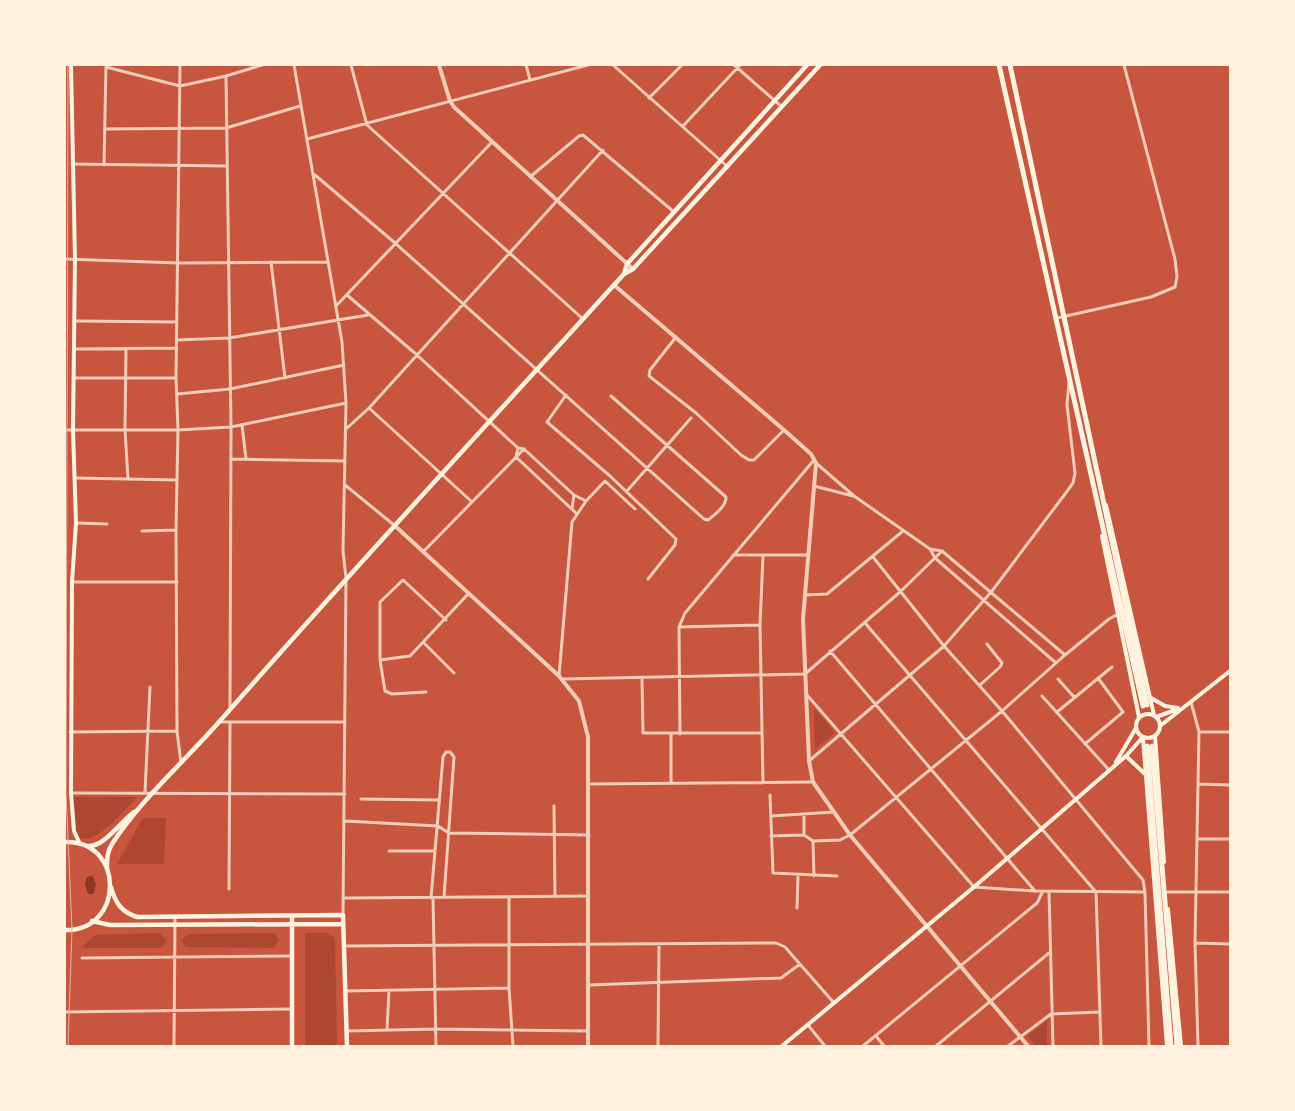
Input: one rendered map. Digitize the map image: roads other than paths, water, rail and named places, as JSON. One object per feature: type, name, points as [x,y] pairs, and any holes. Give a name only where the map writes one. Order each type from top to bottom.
[{"type":"highway","points":[[999,65],[1145,706],[1104,498],[1010,65]]},
{"type":"highway","points":[[1067,362],[1074,360]]},
{"type":"highway","points":[[1068,370],[1075,368]]},
{"type":"highway","points":[[1169,1046],[1149,746],[1176,1046]]},
{"type":"main road","points":[[71,65],[75,321],[73,430],[76,524],[72,582],[71,792],[74,831],[83,845],[102,859],[107,869]]},
{"type":"main road","points":[[624,274],[627,264],[807,65]]},
{"type":"main road","points":[[347,1046],[343,914],[175,918],[148,918],[130,915],[115,902],[107,869],[107,857],[111,846],[137,810],[219,722],[394,525],[624,274],[633,269],[728,167],[820,65]]},
{"type":"main road","points":[[1104,498],[1155,716],[1160,726]]},
{"type":"main road","points":[[1097,502],[1139,717],[1136,728],[1115,764]]},
{"type":"main road","points":[[1139,717],[1146,713],[1155,716],[1181,708],[1192,702],[1230,671]]},
{"type":"main road","points":[[1151,698],[1165,706],[1181,708]]},
{"type":"main road","points":[[1181,708],[1160,726],[1155,736],[1166,892],[1181,1046]]},
{"type":"main road","points":[[1136,728],[1143,738],[1169,1046]]},
{"type":"main road","points":[[782,1046],[974,887],[1126,756],[1143,738],[1155,736]]},
{"type":"main road","points":[[1126,756],[1146,776]]},
{"type":"main road","points":[[65,842],[92,847],[137,810]]},
{"type":"main road","points":[[65,930],[83,927],[92,921],[106,906],[111,887]]},
{"type":"main road","points":[[292,916],[292,1046]]},
{"type":"main road","points":[[92,921],[110,925],[343,924]]},
{"type":"street","points":[[180,65],[176,348],[178,430],[176,530],[177,731],[181,763]]},
{"type":"street","points":[[104,165],[106,66],[180,86],[226,76],[262,65]]},
{"type":"street","points":[[294,65],[314,174],[344,365],[346,429],[343,551],[346,578],[343,914]]},
{"type":"street","points":[[351,65],[367,125],[583,319]]},
{"type":"street","points":[[439,65],[450,101],[557,202],[633,269]]},
{"type":"street","points":[[526,65],[530,80]]},
{"type":"street","points":[[307,139],[367,125],[588,65]]},
{"type":"street","points":[[613,65],[728,167]]},
{"type":"street","points":[[650,98],[682,65]]},
{"type":"street","points":[[734,65],[739,67],[782,107]]},
{"type":"street","points":[[1057,318],[1166,292],[1175,287],[1177,277],[1170,237],[1124,65]]},
{"type":"street","points":[[683,126],[739,67]]},
{"type":"street","points":[[226,76],[231,427],[230,708]]},
{"type":"street","points":[[105,129],[180,130],[226,128],[300,106]]},
{"type":"street","points":[[530,177],[579,136],[584,136],[603,150],[674,212]]},
{"type":"street","points":[[336,307],[492,142]]},
{"type":"street","points":[[346,429],[369,408],[603,150]]},
{"type":"street","points":[[72,164],[179,167],[227,166]]},
{"type":"street","points":[[314,174],[395,243],[704,519],[708,520],[718,512],[726,502],[726,497],[611,396]]},
{"type":"street","points":[[65,259],[178,263],[328,262]]},
{"type":"street","points":[[271,262],[285,378]]},
{"type":"street","points":[[614,285],[784,430],[815,462],[854,496],[930,549],[942,551],[992,591],[1065,655]]},
{"type":"street","points":[[347,295],[368,315],[417,355],[518,448],[524,449],[574,495],[586,502]]},
{"type":"street","points":[[177,340],[229,338],[368,315]]},
{"type":"street","points":[[75,321],[177,322]]},
{"type":"street","points":[[676,337],[650,370],[650,376],[696,413],[741,455],[749,460],[754,460],[784,430]]},
{"type":"street","points":[[75,349],[176,348]]},
{"type":"street","points":[[126,349],[125,430],[128,479]]},
{"type":"street","points":[[176,394],[230,389],[344,365]]},
{"type":"street","points":[[810,761],[944,646],[985,600],[1073,483],[1075,463],[1067,405],[1070,376]]},
{"type":"street","points":[[75,378],[176,378]]},
{"type":"street","points":[[566,395],[548,422],[627,492],[676,539],[675,545],[648,579]]},
{"type":"street","points":[[65,430],[178,430],[231,427],[346,403]]},
{"type":"street","points":[[369,408],[472,501]]},
{"type":"street","points":[[627,492],[691,418]]},
{"type":"street","points":[[242,425],[246,459]]},
{"type":"street","points":[[516,457],[518,448]]},
{"type":"street","points":[[423,552],[524,449]]},
{"type":"street","points":[[516,457],[577,514]]},
{"type":"street","points":[[230,459],[345,461]]},
{"type":"street","points":[[815,462],[805,595],[805,674],[813,782],[850,835],[1028,1046]]},
{"type":"street","points":[[680,734],[679,627],[687,607],[815,462]]},
{"type":"street","points":[[75,478],[177,480]]},
{"type":"street","points":[[561,677],[570,533],[577,514],[605,481],[635,509]]},
{"type":"street","points":[[344,485],[394,525],[470,593],[561,677],[579,701],[586,721],[588,736],[588,1046]]},
{"type":"street","points":[[814,486],[854,496]]},
{"type":"street","points":[[572,509],[574,495]]},
{"type":"street","points":[[76,524],[107,524]]},
{"type":"street","points":[[142,531],[176,530]]},
{"type":"street","points":[[805,595],[825,595],[903,531]]},
{"type":"street","points":[[930,549],[935,558],[1056,662]]},
{"type":"street","points":[[561,677],[642,678],[805,674],[900,592],[942,551]]},
{"type":"street","points":[[732,555],[807,555]]},
{"type":"street","points":[[763,556],[760,626],[764,783]]},
{"type":"street","points":[[873,557],[944,646],[980,685],[1138,873],[1145,892],[1149,1046]]},
{"type":"street","points":[[426,692],[392,694],[384,688],[380,660],[380,602],[402,581],[405,581],[446,620]]},
{"type":"street","points":[[72,582],[177,582]]},
{"type":"street","points":[[380,660],[407,657],[424,643],[470,593]]},
{"type":"street","points":[[771,836],[804,836],[813,841],[840,840],[850,835],[1002,711],[1056,662],[1109,619],[1118,614]]},
{"type":"street","points":[[865,623],[1096,892],[1101,1046]]},
{"type":"street","points":[[679,627],[760,626]]},
{"type":"street","points":[[424,643],[454,673]]},
{"type":"street","points":[[980,685],[1002,663],[988,644]]},
{"type":"street","points":[[830,651],[1035,891]]},
{"type":"street","points":[[1057,712],[1112,667]]},
{"type":"street","points":[[642,678],[642,730],[645,733],[762,733]]},
{"type":"street","points":[[1085,744],[1123,712],[1098,678]]},
{"type":"street","points":[[1058,679],[1074,697]]},
{"type":"street","points":[[145,792],[150,687]]},
{"type":"street","points":[[807,695],[974,887],[1035,891],[1145,892]]},
{"type":"street","points":[[1042,696],[1109,770]]},
{"type":"street","points":[[1192,702],[1199,732],[1195,943],[1198,1046]]},
{"type":"street","points":[[219,722],[345,722]]},
{"type":"street","points":[[229,889],[230,722]]},
{"type":"street","points":[[70,732],[177,731]]},
{"type":"street","points":[[1199,732],[1230,732]]},
{"type":"street","points":[[671,734],[672,784]]},
{"type":"street","points":[[436,1046],[432,898],[443,757],[446,752],[453,752],[444,898]]},
{"type":"street","points":[[589,784],[813,782]]},
{"type":"street","points":[[1198,784],[1230,785]]},
{"type":"street","points":[[71,792],[345,794]]},
{"type":"street","points":[[770,795],[772,873],[798,876],[837,876]]},
{"type":"street","points":[[361,799],[439,800]]},
{"type":"street","points":[[554,806],[555,897]]},
{"type":"street","points":[[771,816],[804,816],[834,812]]},
{"type":"street","points":[[804,816],[804,836]]},
{"type":"street","points":[[345,822],[438,826],[449,834],[589,835]]},
{"type":"street","points":[[1198,839],[1230,839]]},
{"type":"street","points":[[813,841],[814,876]]},
{"type":"street","points":[[389,851],[435,851]]},
{"type":"street","points":[[797,908],[798,876]]},
{"type":"street","points":[[863,1046],[1037,903],[1043,891]]},
{"type":"street","points":[[1049,891],[1053,1046]]},
{"type":"street","points":[[1166,892],[1230,892]]},
{"type":"street","points":[[344,898],[588,896]]},
{"type":"street","points":[[509,897],[509,988],[513,1046]]},
{"type":"street","points":[[174,1046],[175,918]]},
{"type":"street","points":[[343,946],[776,943],[785,947],[834,1003]]},
{"type":"street","points":[[1195,943],[1230,944]]},
{"type":"street","points":[[658,1046],[659,944]]},
{"type":"street","points":[[936,1046],[1050,953]]},
{"type":"street","points":[[82,958],[292,956]]},
{"type":"street","points":[[589,986],[659,981],[781,978],[800,964]]},
{"type":"street","points":[[344,991],[434,991],[509,988]]},
{"type":"street","points":[[387,1030],[389,991]]},
{"type":"street","points":[[65,1012],[291,1009]]},
{"type":"street","points":[[1008,1046],[1051,1014],[1099,1012]]},
{"type":"street","points":[[808,1025],[825,1046]]},
{"type":"street","points":[[347,1031],[436,1029],[588,1031]]},
{"type":"street","points":[[876,1036],[884,1046]]},
{"type":"tram line","points":[[68,65],[66,793],[72,929],[68,1046]]}]
